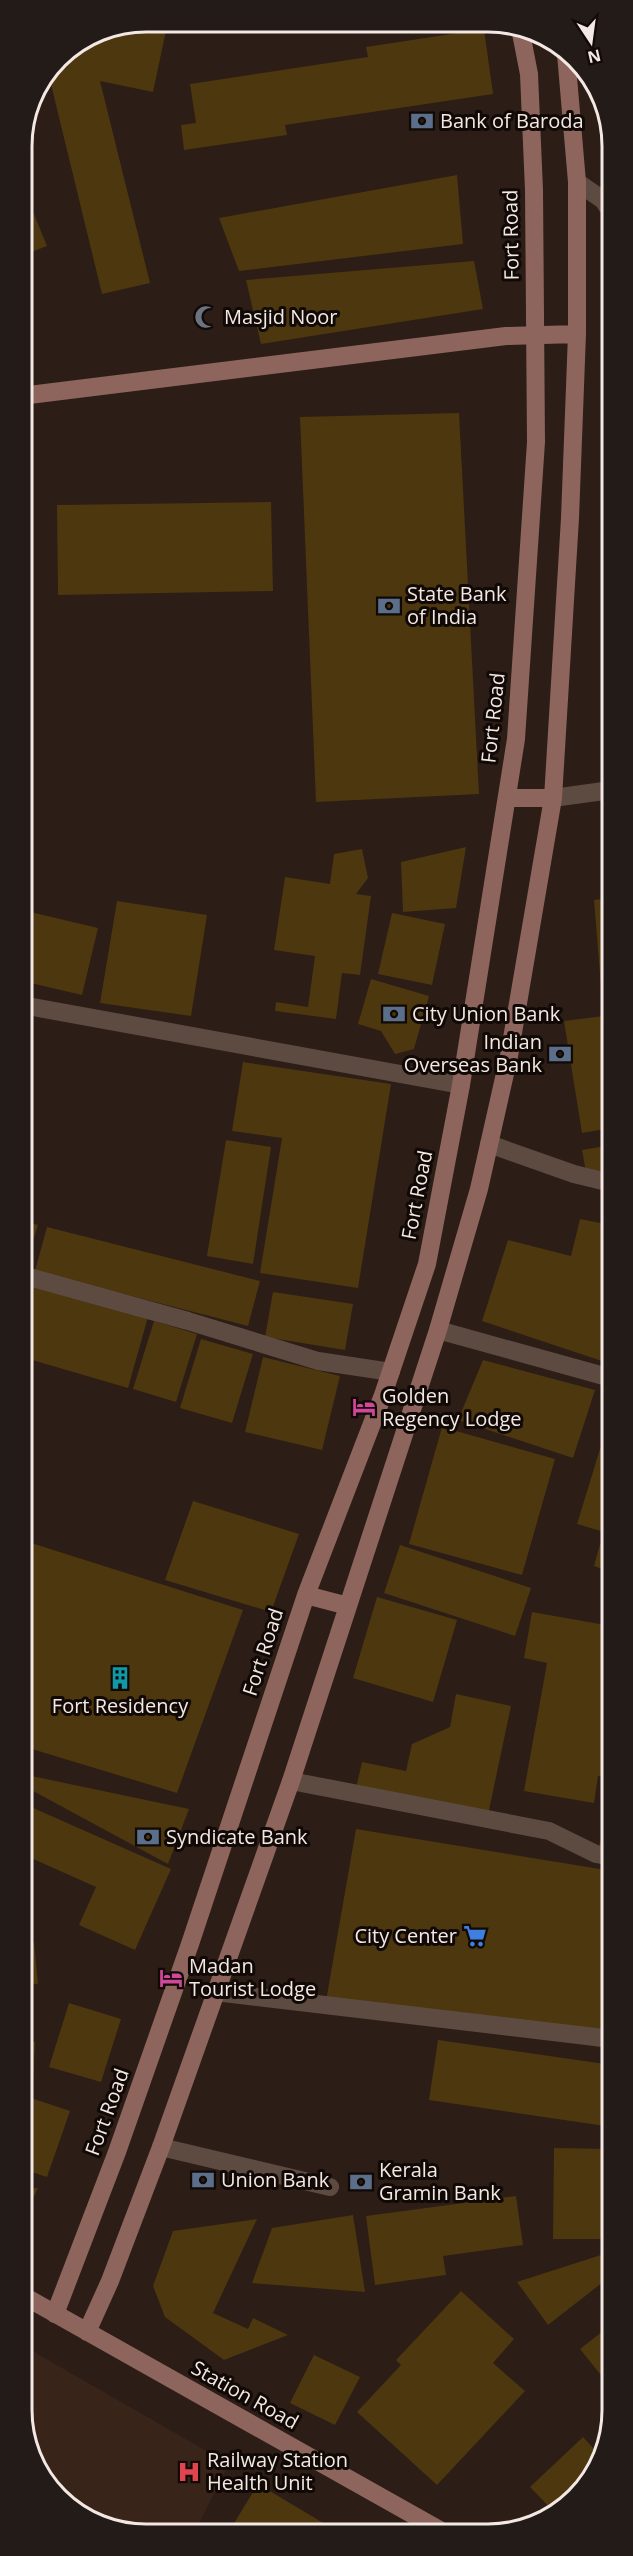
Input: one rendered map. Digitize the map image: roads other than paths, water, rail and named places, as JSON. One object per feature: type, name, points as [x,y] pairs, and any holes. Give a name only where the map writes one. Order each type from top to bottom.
[{"type":"main road","name":"Fort Road","points":[[55,2314],[117,2151],[190,1944],[306,1595],[391,1372],[427,1263],[461,1085],[516,739],[536,442],[534,190],[529,74],[522,37]]},
{"type":"main road","points":[[87,2332],[110,2281],[161,2147],[291,1781],[438,1330],[479,1189],[509,1056],[553,798],[570,518],[577,334],[577,182],[568,72]]},
{"type":"main road","points":[[32,395],[494,337],[577,334]]},
{"type":"main road","points":[[507,798],[553,798]]},
{"type":"main road","points":[[306,1595],[348,1606]]},
{"type":"main road","name":"Station Road","points":[[32,2301],[429,2524]]},
{"type":"street","points":[[577,182],[602,199]]},
{"type":"street","points":[[553,798],[602,791]]},
{"type":"street","points":[[32,1007],[461,1085]]},
{"type":"street","points":[[489,1144],[602,1181]]},
{"type":"street","points":[[32,1278],[188,1321],[318,1361],[391,1372]]},
{"type":"street","points":[[438,1330],[601,1375]]},
{"type":"street","points":[[291,1781],[549,1831],[601,1855]]},
{"type":"street","points":[[215,1992],[601,2038]]},
{"type":"street","points":[[161,2147],[330,2187]]},
{"type":"place","name":"Bank of Baroda","points":[[422,121]]},
{"type":"place","name":"Masjid Noor","points":[[206,317]]},
{"type":"place","name":"State Bank of India","points":[[389,606]]},
{"type":"place","name":"City Union Bank","points":[[394,1014]]},
{"type":"place","name":"Indian Overseas Bank","points":[[560,1054]]},
{"type":"place","name":"Golden Regency Lodge","points":[[364,1407]]},
{"type":"place","name":"Fort Residency","points":[[120,1678]]},
{"type":"place","name":"Syndicate Bank","points":[[148,1837]]},
{"type":"place","name":"City Center","points":[[475,1936]]},
{"type":"place","name":"Madan Tourist Lodge","points":[[171,1978]]},
{"type":"place","name":"Union Bank","points":[[203,2180]]},
{"type":"place","name":"Kerala Gramin Bank","points":[[361,2182]]},
{"type":"place","name":"Railway Station Health Unit","points":[[189,2472]]}]
